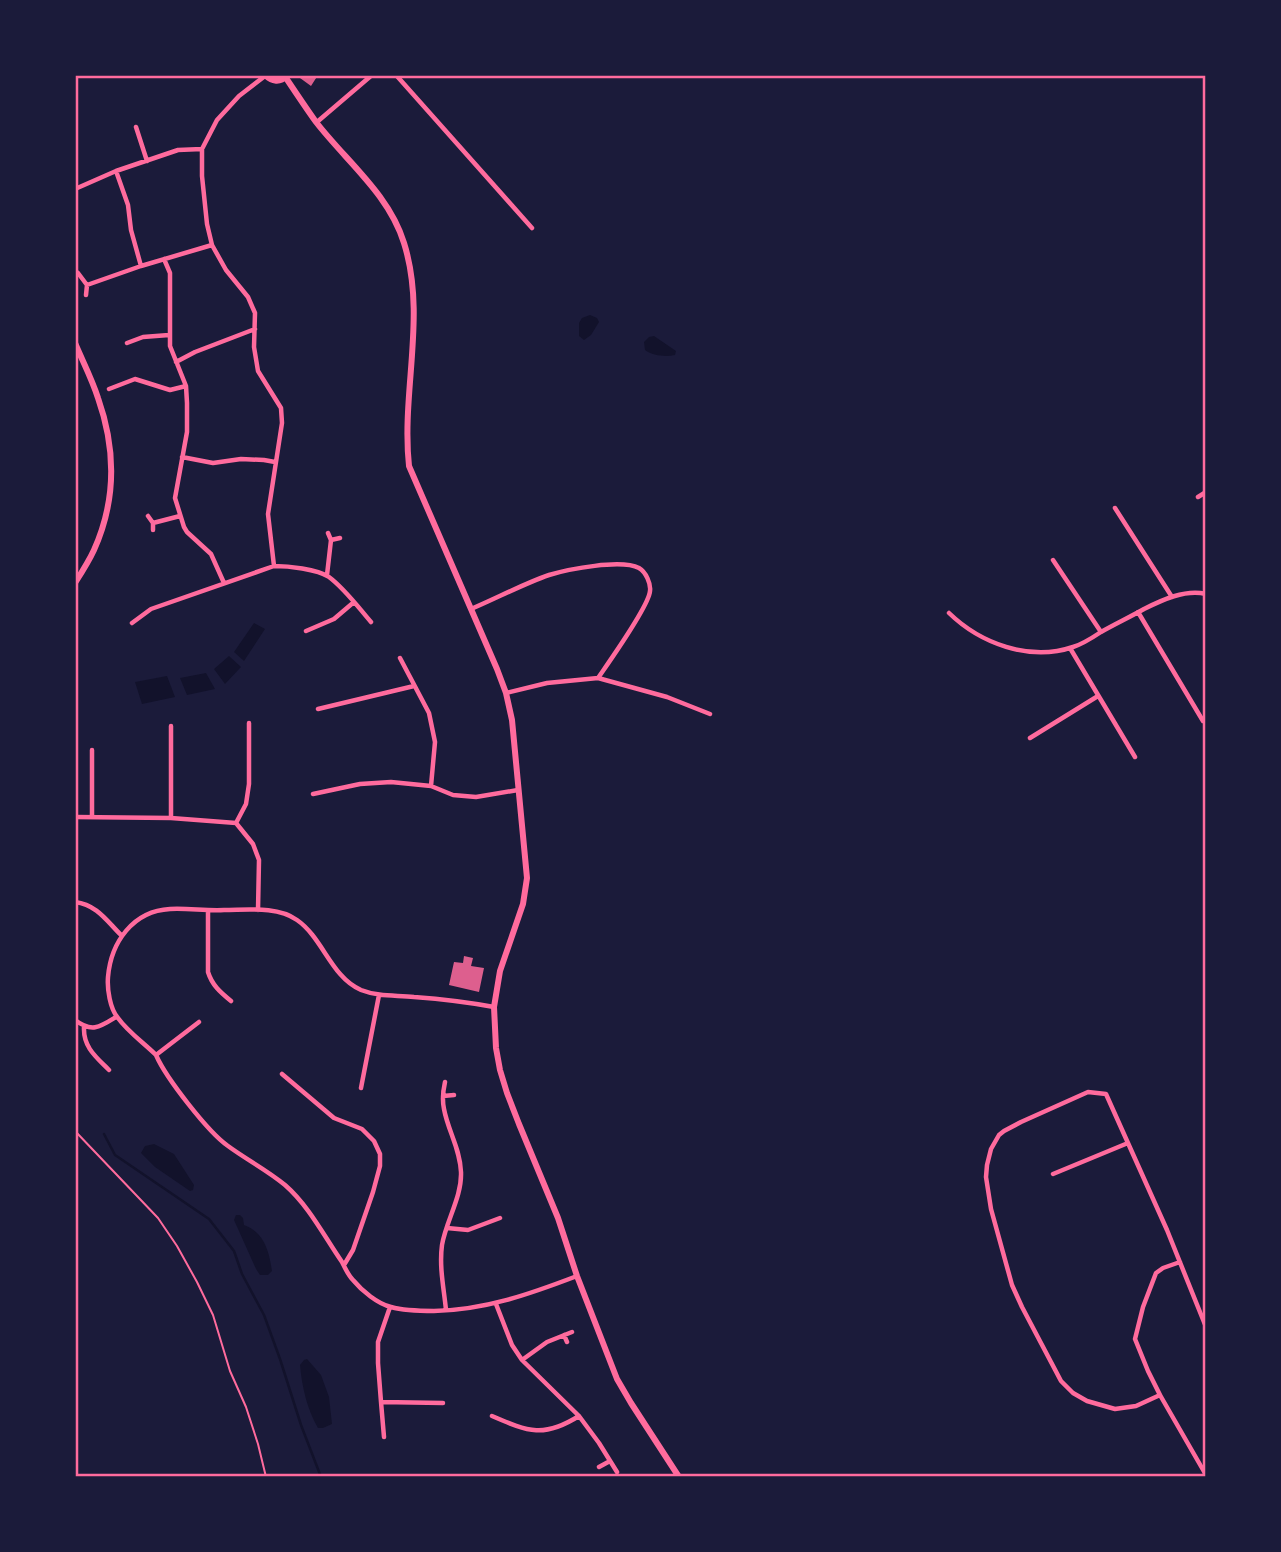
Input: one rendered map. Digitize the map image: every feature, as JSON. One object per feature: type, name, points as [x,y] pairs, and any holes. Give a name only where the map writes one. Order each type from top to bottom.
[{"type":"street","points":[[274,566],[268,514],[282,423],[281,408],[258,371],[254,347],[255,313],[244,290],[226,270],[212,245],[206,224],[202,176],[202,149],[216,120],[239,96],[265,75],[277,81],[287,77],[317,122],[384,201],[404,242],[412,285],[414,339],[406,441],[409,467],[506,693],[512,720],[527,878],[523,904],[500,971],[494,1007],[500,1070],[617,1379],[679,1477]]},
{"type":"street","points":[[317,122],[372,75]]},
{"type":"street","points":[[396,75],[532,228]]},
{"type":"street","points":[[136,127],[147,161]]},
{"type":"street","points":[[75,189],[116,171],[178,150],[202,149]]},
{"type":"street","points":[[116,171],[128,205],[131,230],[141,266]]},
{"type":"street","points":[[87,285],[212,245]]},
{"type":"street","points":[[164,259],[170,273],[170,346],[186,386],[187,432],[175,498],[187,532],[211,554],[225,583]]},
{"type":"street","points":[[78,273],[87,285],[86,295]]},
{"type":"street","points":[[176,362],[255,329]]},
{"type":"street","points":[[127,343],[143,337],[169,335]]},
{"type":"street","points":[[75,344],[99,400],[112,455],[110,502],[103,528],[93,553],[75,583]]},
{"type":"street","points":[[109,389],[135,379],[170,390],[186,386]]},
{"type":"street","points":[[182,457],[214,463],[241,459],[275,462]]},
{"type":"street","points":[[1198,497],[1206,492]]},
{"type":"street","points":[[1115,508],[1172,597]]},
{"type":"street","points":[[148,516],[153,523],[153,530]]},
{"type":"street","points":[[153,523],[180,516]]},
{"type":"street","points":[[327,575],[331,540],[328,533]]},
{"type":"street","points":[[331,540],[340,538]]},
{"type":"street","points":[[1053,560],[1101,632]]},
{"type":"street","points":[[471,609],[553,574],[610,564],[639,568],[648,580],[650,594],[636,621],[598,678]]},
{"type":"street","points":[[132,623],[151,609],[274,566],[287,566],[327,575],[371,622]]},
{"type":"street","points":[[1049,572],[1057,567]]},
{"type":"street","points":[[949,613],[985,640],[1011,649],[1047,652],[1088,641],[1138,612],[1172,597],[1193,593],[1206,594]]},
{"type":"street","points":[[306,631],[334,619],[354,602]]},
{"type":"street","points":[[140,605],[145,613]]},
{"type":"street","points":[[1138,612],[1203,721]]},
{"type":"street","points":[[1070,648],[1135,757]]},
{"type":"street","points":[[400,658],[429,713],[435,742],[431,786]]},
{"type":"street","points":[[506,693],[547,683],[598,678],[667,697],[710,713]]},
{"type":"street","points":[[318,709],[415,686]]},
{"type":"street","points":[[1030,738],[1098,696]]},
{"type":"street","points":[[236,823],[246,804],[249,784],[249,723]]},
{"type":"street","points":[[1036,723],[1040,731]]},
{"type":"street","points":[[171,726],[171,818]]},
{"type":"street","points":[[92,750],[92,817]]},
{"type":"street","points":[[313,794],[360,784],[391,782],[431,786],[453,795],[476,797],[518,790]]},
{"type":"street","points":[[75,817],[171,818],[236,823],[253,844],[259,860],[258,910]]},
{"type":"street","points":[[75,902],[97,910],[121,934]]},
{"type":"street","points":[[494,1007],[379,995],[361,989],[345,980],[314,937],[298,920],[282,913],[258,910],[169,909],[144,917],[121,934],[113,952],[108,978],[116,1017],[156,1055],[203,1122],[227,1145],[271,1173],[295,1194],[352,1280],[375,1300],[390,1307],[416,1311],[446,1310],[496,1304],[577,1276]]},
{"type":"street","points":[[208,911],[208,972],[216,989],[231,1001]]},
{"type":"street","points":[[361,1088],[379,995]]},
{"type":"street","points":[[75,1020],[85,1027],[96,1027],[116,1017]]},
{"type":"street","points":[[156,1055],[199,1021]]},
{"type":"street","points":[[85,1027],[84,1036],[90,1051],[109,1070]]},
{"type":"street","points":[[282,1074],[334,1118],[362,1129],[374,1141],[380,1154],[380,1166],[373,1192],[354,1250],[344,1265]]},
{"type":"street","points":[[444,1082],[444,1110],[456,1142],[461,1170],[460,1185],[442,1244],[440,1261],[446,1310]]},
{"type":"street","points":[[1160,1395],[1136,1406],[1115,1409],[1087,1401],[1073,1393],[1061,1381],[1012,1285],[991,1209],[987,1165],[990,1149],[1004,1131],[1088,1092],[1106,1094],[1167,1230],[1206,1327]]},
{"type":"street","points":[[443,1096],[454,1095]]},
{"type":"street","points":[[1054,1174],[1128,1143]]},
{"type":"street","points":[[447,1228],[468,1230],[500,1218]]},
{"type":"street","points":[[1180,1262],[1156,1273],[1135,1339],[1160,1395],[1206,1475]]},
{"type":"street","points":[[496,1304],[512,1345],[522,1360],[579,1416],[617,1472]]},
{"type":"street","points":[[384,1437],[378,1342],[390,1307]]},
{"type":"street","points":[[522,1360],[547,1342],[572,1332]]},
{"type":"street","points":[[564,1335],[567,1342]]},
{"type":"street","points":[[381,1402],[443,1404]]},
{"type":"street","points":[[492,1416],[539,1432],[561,1427],[579,1416]]},
{"type":"street","points":[[599,1467],[610,1461]]},
{"type":"path","points":[[75,1131],[162,1224],[197,1282],[213,1315],[230,1371],[246,1407],[266,1477]]},
{"type":"shaded area","points":[[590,315],[599,322],[591,335],[584,340],[579,336],[579,323],[582,318]]},
{"type":"shaded area","points":[[654,336],[676,351],[675,355],[660,356],[645,350],[644,342]]},
{"type":"shaded area","points":[[254,623],[265,629],[244,661],[234,652]]},
{"type":"shaded area","points":[[229,656],[241,667],[225,684],[214,669]]},
{"type":"shaded area","points":[[206,673],[215,689],[187,695],[180,678]]},
{"type":"shaded area","points":[[167,676],[175,697],[142,704],[135,682]]},
{"type":"shaded area","points":[[154,1144],[174,1154],[194,1185],[193,1190],[190,1191],[155,1167],[141,1153],[145,1146]]},
{"type":"shaded area","points":[[236,1215],[240,1215],[244,1225],[261,1237],[272,1271],[268,1275],[260,1275],[256,1269],[234,1220]]},
{"type":"shaded area","points":[[307,1359],[321,1375],[329,1397],[332,1424],[323,1428],[318,1428],[314,1421],[304,1390],[300,1365]]},
{"type":"building","points":[[302,75],[318,75],[311,86],[300,78]]},
{"type":"building","points":[[464,956],[473,958],[471,966],[484,968],[479,992],[449,985],[454,962],[463,963]]},
{"type":"waterway","points":[[104,1134],[115,1155],[209,1219],[234,1251],[242,1274],[264,1315],[321,1477]]}]
